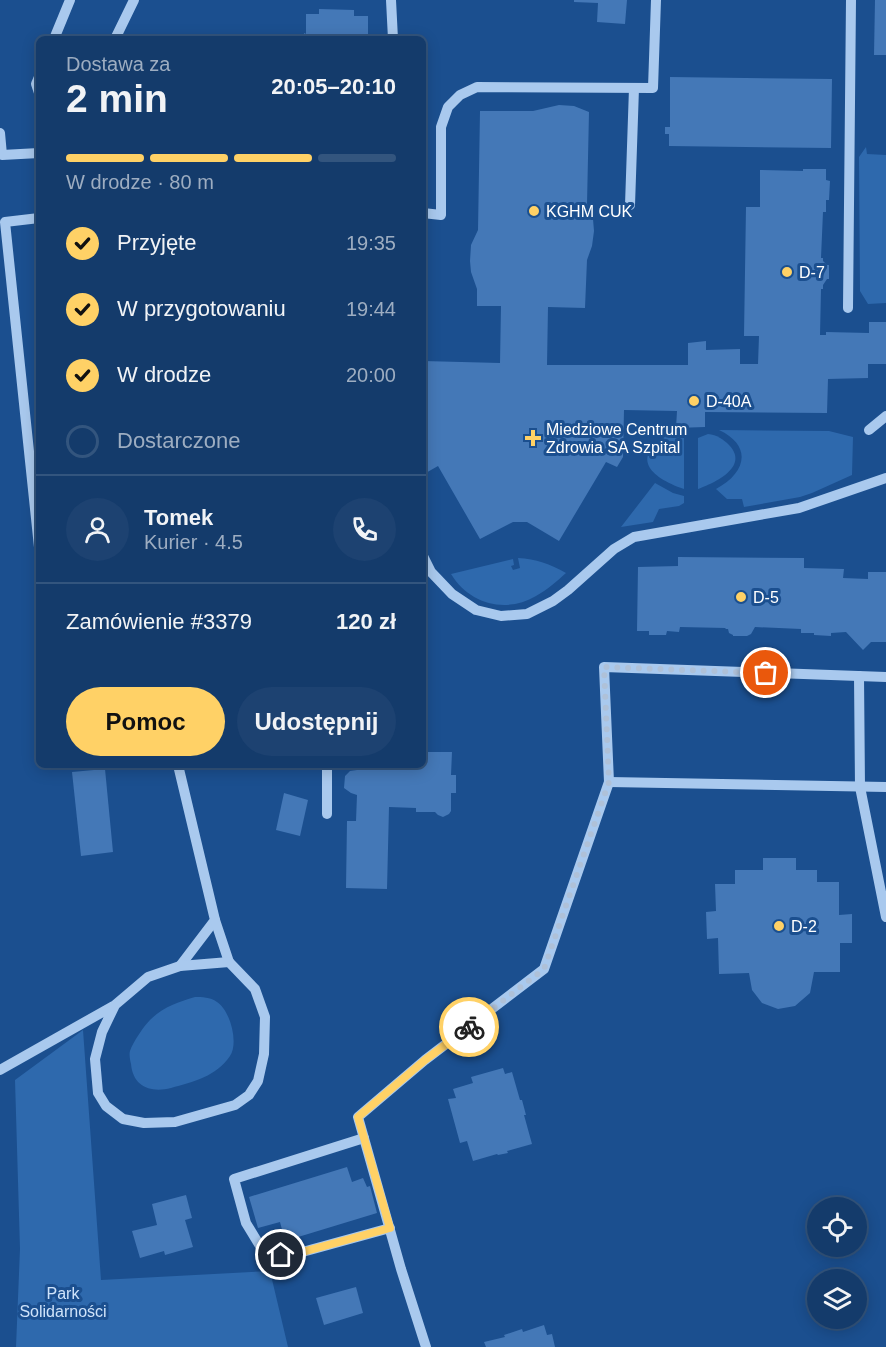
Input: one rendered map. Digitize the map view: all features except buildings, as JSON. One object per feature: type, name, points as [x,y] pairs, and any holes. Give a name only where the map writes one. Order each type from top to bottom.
[{"type":"street","points":[[55,36],[70,0]]},
{"type":"street","points":[[116,36],[134,0]]},
{"type":"street","points":[[391,0],[393,36]]},
{"type":"street","points":[[426,213],[441,215],[441,127],[448,106],[460,95],[477,87],[653,88],[656,0]]},
{"type":"street","points":[[848,308],[851,0]]},
{"type":"street","points":[[630,206],[634,88]]},
{"type":"street","points":[[0,134],[2,154],[36,153]]},
{"type":"street","points":[[36,218],[5,222],[36,518]]},
{"type":"street","points":[[868,430],[886,416]]},
{"type":"street","points":[[427,573],[476,610],[501,616],[527,614],[553,601],[614,549],[634,537],[799,508],[886,478]]},
{"type":"street","points":[[426,1347],[401,1269],[358,1117],[425,1060],[544,969],[609,782],[604,667],[886,676]]},
{"type":"street","points":[[859,676],[860,787],[881,866],[886,917]]},
{"type":"street","points":[[115,1005],[102,1032],[95,1059],[98,1093],[106,1106],[123,1119],[144,1123],[175,1122],[235,1105],[249,1095],[258,1081],[264,1054],[265,1017],[255,989],[229,962],[215,920],[179,768]]},
{"type":"street","points":[[327,768],[327,814]]},
{"type":"street","points":[[609,782],[886,787]]},
{"type":"street","points":[[180,966],[215,920]]},
{"type":"street","points":[[0,1070],[115,1005],[148,977],[180,966],[229,962]]},
{"type":"street","points":[[364,1138],[234,1179],[246,1223],[260,1246],[281,1255],[306,1251],[390,1228]]},
{"type":"green space","points":[[866,147],[867,154],[886,155],[886,303],[868,304],[860,291],[859,157]]},
{"type":"green space","points":[[719,430],[829,431],[853,437],[852,475],[800,497],[744,507],[742,499],[727,499],[716,489],[734,475],[742,460],[737,444],[730,436]]},
{"type":"green space","points":[[671,433],[684,438],[684,489],[653,472],[647,458],[650,450]]},
{"type":"green space","points":[[708,434],[720,438],[729,445],[735,460],[733,467],[727,473],[713,483],[698,489],[698,438]]},
{"type":"green space","points":[[655,483],[684,496],[684,503],[659,509],[653,522],[621,527]]},
{"type":"green space","points":[[518,558],[543,562],[566,573],[536,596],[513,604],[501,605],[478,599],[468,593],[451,574],[513,559],[514,565],[511,566],[513,570],[520,568]]},
{"type":"green space","points":[[195,997],[214,1000],[226,1012],[232,1027],[234,1043],[230,1056],[218,1069],[196,1081],[157,1090],[139,1083],[132,1072],[130,1051],[145,1026],[160,1012]]},
{"type":"green space","name":"Park Solidarności","points":[[83,1030],[101,1280],[270,1271],[288,1347],[16,1347],[20,1249],[15,1080]]},
{"type":"way so far","points":[[469,1027],[544,969],[609,782],[604,667],[766,673]]},
{"type":"place","name":"KGHM CUK","points":[[534,211]]},
{"type":"place","name":"D-7","points":[[787,272]]},
{"type":"place","name":"D-40A","points":[[694,401]]},
{"type":"place","name":"Miedziowe Centrum Zdrowia SA Szpital","points":[[533,438]]},
{"type":"place","name":"D-5","points":[[741,597]]},
{"type":"place","name":"D-2","points":[[779,926]]},
{"type":"route","points":[[281,1255],[306,1251],[390,1228],[358,1117],[425,1060],[469,1027]]}]
